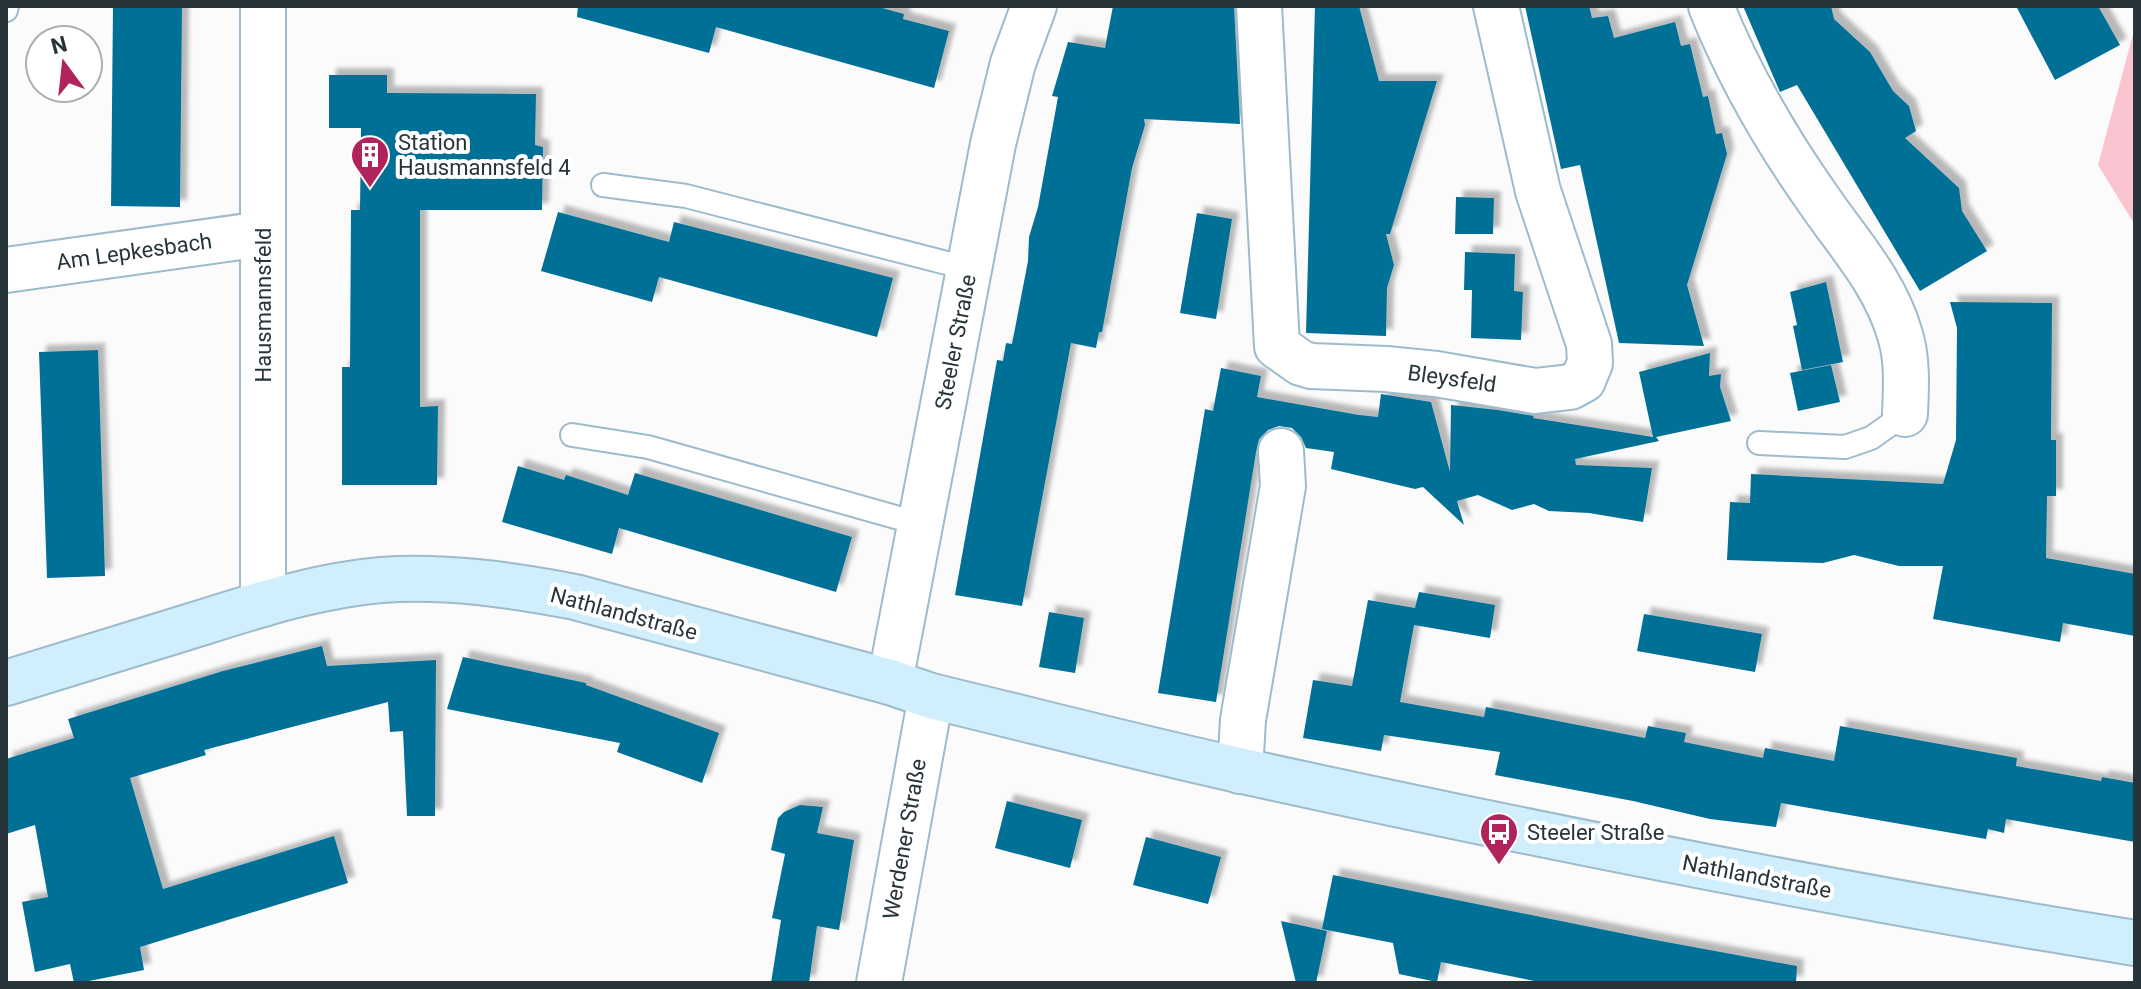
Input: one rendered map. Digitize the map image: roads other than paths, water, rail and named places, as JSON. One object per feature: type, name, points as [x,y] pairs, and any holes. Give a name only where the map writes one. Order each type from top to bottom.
[{"type":"street","name":"Hausmannsfeld","points":[[263,6],[263,604]]},
{"type":"street","name":"Steeler Straße","points":[[890,682],[1001,109],[1013,63],[1034,6]]},
{"type":"street","name":"Bleysfeld","points":[[1259,6],[1277,346],[1301,363],[1311,366],[1386,369],[1535,391],[1555,390],[1583,380],[1590,363],[1589,344],[1538,191],[1496,6]]},
{"type":"street","points":[[1711,6],[1742,77],[1770,129],[1881,289],[1900,335],[1905,359],[1905,414]]},
{"type":"street","name":"Am Lepkesbach","points":[[6,270],[262,234]]},
{"type":"street","points":[[1240,771],[1248,691],[1283,486],[1281,451]]},
{"type":"street","name":"Nathlandstraße","points":[[6,683],[263,604],[335,587],[384,579],[524,588],[575,597],[890,682],[931,696],[1240,771],[1754,876],[2135,943]]},
{"type":"street","name":"Werdener Straße","points":[[879,983],[931,696]]},
{"type":"lane","points":[[603,185],[686,196],[970,269]]},
{"type":"lane","points":[[1759,443],[1845,447],[1871,438],[1905,414]]},
{"type":"lane","points":[[572,435],[648,447],[920,524]]},
{"type":"place","name":"Station Hausmannsfeld 4","points":[[370,189]]},
{"type":"place","name":"Steeler Straße","points":[[1499,866]]}]
